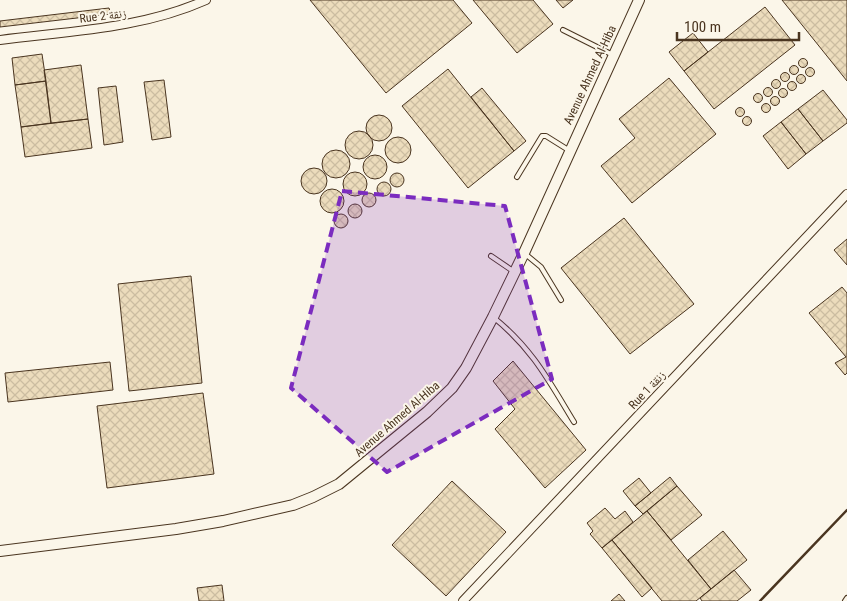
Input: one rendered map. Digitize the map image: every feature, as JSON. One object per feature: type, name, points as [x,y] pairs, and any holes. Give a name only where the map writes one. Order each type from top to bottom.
[{"type":"street","name":"Rue 2 زنقة","points":[[0,40],[147,21],[175,13],[206,0]]},
{"type":"street","name":"Avenue Ahmed Al-Hiba","points":[[0,551],[223,522],[284,507],[313,497],[339,484],[361,467],[452,388],[466,368],[524,253],[638,0]]},
{"type":"street","name":"Rue 1 زنقة","points":[[462,601],[847,194]]},
{"type":"lane","points":[[563,30],[613,55]]},
{"type":"lane","points":[[517,177],[542,136],[546,136],[570,151]]},
{"type":"lane","points":[[524,253],[541,267],[561,300]]},
{"type":"lane","points":[[491,256],[515,272]]},
{"type":"lane","points":[[493,317],[528,350],[574,422]]},
{"type":"highlighted area","points":[[342,191],[505,206],[552,379],[387,472],[291,388]]},
{"type":"building","points":[[310,0],[453,0],[472,23],[386,93]]},
{"type":"building","points":[[473,0],[533,0],[553,24],[517,53]]},
{"type":"building","points":[[556,0],[573,0],[563,8]]},
{"type":"building","points":[[782,0],[847,0],[847,81]]},
{"type":"building","points":[[765,7],[795,45],[714,109],[684,71]]},
{"type":"building","points":[[109,8],[111,14],[0,27],[0,21]]},
{"type":"building","points":[[693,33],[708,52],[684,71],[669,52]]},
{"type":"building","points":[[42,54],[46,81],[15,85],[12,58]]},
{"type":"building","points":[[803,59],[807,63],[803,67],[799,63]]},
{"type":"building","points":[[81,65],[88,119],[51,123],[44,70]]},
{"type":"building","points":[[794,66],[798,70],[794,74],[790,70]]},
{"type":"building","points":[[810,68],[814,72],[810,76],[806,72]]},
{"type":"building","points":[[448,69],[514,151],[468,188],[402,106]]},
{"type":"building","points":[[785,73],[789,77],[785,81],[781,77]]},
{"type":"building","points":[[801,75],[805,79],[801,83],[797,79]]},
{"type":"building","points":[[669,78],[716,134],[632,203],[601,166],[635,138],[619,119]]},
{"type":"building","points":[[164,80],[171,137],[152,140],[144,82]]},
{"type":"building","points":[[776,80],[780,84],[776,88],[772,84]]},
{"type":"building","points":[[46,81],[51,123],[21,127],[15,85]]},
{"type":"building","points":[[792,82],[796,86],[792,90],[788,86]]},
{"type":"building","points":[[116,86],[123,142],[104,145],[98,88]]},
{"type":"building","points":[[482,88],[526,141],[514,151],[471,97]]},
{"type":"building","points":[[768,88],[772,92],[768,96],[764,92]]},
{"type":"building","points":[[783,89],[787,93],[783,97],[779,93]]},
{"type":"building","points":[[823,90],[847,120],[847,123],[823,141],[798,109]]},
{"type":"building","points":[[758,94],[762,98],[758,102],[754,98]]},
{"type":"building","points":[[775,97],[779,101],[775,105],[771,101]]},
{"type":"building","points":[[766,104],[770,108],[766,112],[762,108]]},
{"type":"building","points":[[740,108],[744,112],[740,116],[736,112]]},
{"type":"building","points":[[798,109],[823,141],[806,154],[781,122]]},
{"type":"building","points":[[379,115],[388,119],[392,128],[388,137],[379,141],[370,137],[366,128],[370,119]]},
{"type":"building","points":[[747,117],[751,121],[747,125],[743,121]]},
{"type":"building","points":[[88,119],[92,148],[25,157],[21,127]]},
{"type":"building","points":[[781,122],[806,154],[788,169],[763,136]]},
{"type":"building","points":[[359,131],[369,135],[373,145],[369,155],[359,159],[349,155],[345,145],[349,135]]},
{"type":"building","points":[[398,137],[407,141],[411,150],[407,159],[398,163],[389,159],[385,150],[389,141]]},
{"type":"building","points":[[336,150],[346,154],[350,164],[346,174],[336,178],[326,174],[322,164],[326,154]]},
{"type":"building","points":[[375,155],[384,158],[387,167],[384,176],[375,179],[366,176],[363,167],[366,158]]},
{"type":"building","points":[[314,168],[323,172],[327,181],[323,190],[314,194],[305,190],[301,181],[305,172]]},
{"type":"building","points":[[355,172],[364,175],[367,184],[364,193],[355,196],[346,193],[343,184],[346,175]]},
{"type":"building","points":[[394,173],[400,173],[404,180],[400,187],[394,187],[390,183],[390,177]]},
{"type":"building","points":[[381,182],[387,182],[391,189],[387,196],[381,196],[377,192],[377,186]]},
{"type":"building","points":[[332,189],[341,192],[344,201],[341,210],[332,213],[323,210],[320,201],[323,192]]},
{"type":"building","points":[[366,193],[372,193],[376,200],[372,207],[366,207],[362,203],[362,197]]},
{"type":"building","points":[[352,204],[358,204],[362,211],[358,218],[352,218],[348,214],[348,208]]},
{"type":"building","points":[[338,214],[344,214],[348,221],[344,228],[338,228],[334,224],[334,218]]},
{"type":"building","points":[[624,218],[694,304],[630,354],[561,268]]},
{"type":"building","points":[[847,239],[847,265],[834,250]]},
{"type":"building","points":[[191,276],[202,383],[129,391],[118,284]]},
{"type":"building","points":[[842,287],[847,293],[847,373],[845,375],[835,363],[846,357],[809,313]]},
{"type":"building","points":[[513,361],[586,450],[545,488],[495,429],[515,409],[493,381]]},
{"type":"building","points":[[110,362],[113,390],[8,402],[5,373]]},
{"type":"building","points":[[203,393],[214,474],[107,488],[97,406]]},
{"type":"building","points":[[670,477],[677,486],[643,514],[635,506]]},
{"type":"building","points":[[639,478],[651,493],[635,506],[623,491]]},
{"type":"building","points":[[452,481],[506,532],[446,596],[392,545]]},
{"type":"building","points":[[677,486],[702,515],[671,540],[647,511]]},
{"type":"building","points":[[605,508],[615,519],[625,511],[633,522],[602,548],[590,534],[593,531],[587,523]]},
{"type":"building","points":[[647,511],[711,589],[696,601],[662,601],[612,540]]},
{"type":"building","points":[[723,531],[747,560],[711,589],[688,560]]},
{"type":"building","points":[[612,540],[652,588],[642,597],[602,548]]},
{"type":"building","points":[[734,570],[751,590],[737,601],[702,601],[700,598]]},
{"type":"building","points":[[222,585],[224,601],[199,601],[197,588]]},
{"type":"building","points":[[619,594],[625,601],[611,601]]},
{"type":"wall","points":[[760,601],[847,510]]}]
